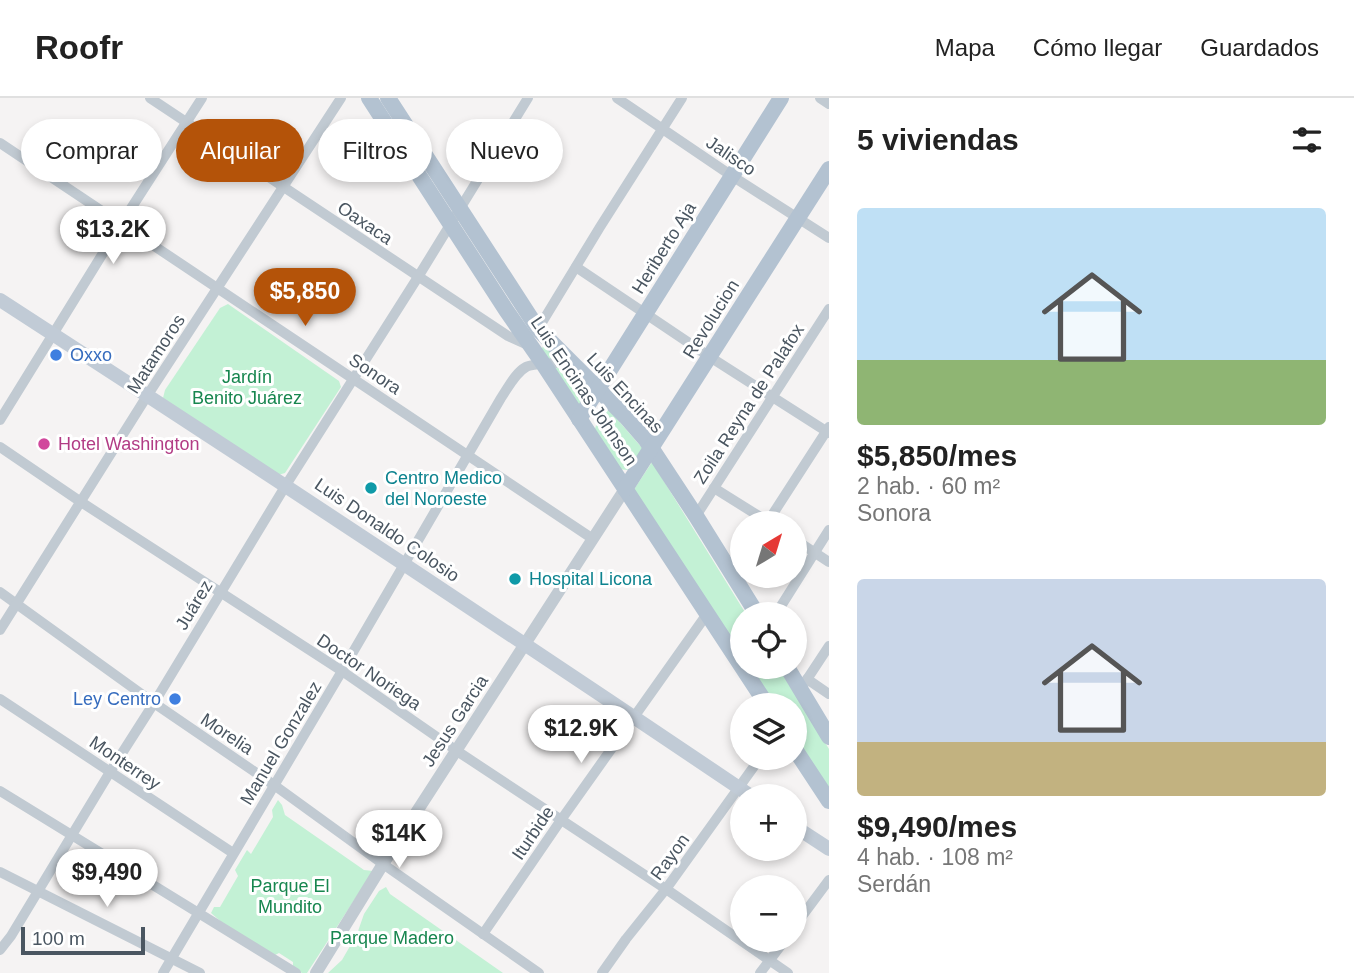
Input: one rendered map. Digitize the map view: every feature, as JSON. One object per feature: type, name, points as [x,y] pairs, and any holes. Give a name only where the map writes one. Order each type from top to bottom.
[{"type":"main road","name":"Luis Encinas Johnson","points":[[369,98],[758,693]]},
{"type":"main road","name":"Luis Encinas","points":[[388,98],[538,329],[637,429],[696,516],[730,560]]},
{"type":"main road","name":"Heriberto Aja","points":[[579,419],[782,98]]},
{"type":"main road","name":"Revolucion","points":[[625,489],[829,170]]},
{"type":"main road","name":"Luis Donaldo Colosio","points":[[0,300],[286,485],[733,784]]},
{"type":"main road","points":[[799,679],[829,737]]},
{"type":"main road","points":[[807,768],[829,801]]},
{"type":"main road","points":[[807,835],[829,849]]},
{"type":"street","name":"Oaxaca","points":[[150,98],[181,119]]},
{"type":"street","points":[[189,119],[202,98]]},
{"type":"street","name":"Matamoros","points":[[0,630],[147,396],[341,98]]},
{"type":"street","name":"Juárez","points":[[0,950],[12,936],[220,592],[528,98]]},
{"type":"street","name":"Jalisco","points":[[617,98],[829,238]]},
{"type":"street","points":[[538,329],[682,98]]},
{"type":"street","points":[[820,98],[829,104]]},
{"type":"street","points":[[0,420],[176,140]]},
{"type":"street","name":"Sonora","points":[[0,143],[593,539]]},
{"type":"street","name":"Oaxaca","points":[[277,182],[508,336],[531,346]]},
{"type":"street","points":[[576,267],[710,357],[828,430],[776,511]]},
{"type":"street","name":"Zoila Reyna de Palafox","points":[[696,516],[829,309]]},
{"type":"street","name":"Manuel Gonzalez","points":[[163,973],[501,398],[519,373],[527,367],[571,362]]},
{"type":"street","name":"Doctor Noriega","points":[[0,447],[342,671],[789,973]]},
{"type":"street","points":[[715,488],[750,511]]},
{"type":"street","name":"Jesus Garcia","points":[[316,973],[383,864],[625,489]]},
{"type":"street","points":[[784,602],[829,530]]},
{"type":"street","points":[[807,548],[829,562]]},
{"type":"street","name":"Morelia","points":[[0,592],[539,973]]},
{"type":"street","name":"Iturbide","points":[[483,934],[707,614]]},
{"type":"street","points":[[829,646],[804,685],[829,694]]},
{"type":"street","name":"Monterrey","points":[[0,699],[233,853]]},
{"type":"street","points":[[0,791],[296,973]]},
{"type":"street","name":"Rayon","points":[[602,973],[626,939],[730,810]]},
{"type":"street","points":[[0,872],[200,973]]},
{"type":"street","points":[[807,910],[829,880]]},
{"type":"street","points":[[760,973],[776,952]]},
{"type":"green space","name":"Jardín Benito Juárez","points":[[228,304],[339,381],[341,387],[285,473],[278,475],[163,398],[165,390],[220,308]]},
{"type":"green space","points":[[545,343],[591,391],[581,411],[539,353]]},
{"type":"green space","points":[[604,404],[643,449],[628,470],[618,469],[593,434]]},
{"type":"green space","points":[[652,462],[739,602],[730,602],[730,639],[633,491]]},
{"type":"green space","points":[[756,679],[785,679],[794,693],[765,693]]},
{"type":"green space","points":[[807,714],[829,749],[829,790],[807,756]]},
{"type":"green space","name":"Parque El Mundito","points":[[278,800],[285,815],[364,870],[373,871],[307,973],[293,968],[293,962],[279,953],[273,956],[226,926],[211,913],[214,907],[220,907],[238,876],[235,870],[247,850],[251,854],[273,817],[272,810]]},
{"type":"green space","name":"Parque Madero","points":[[386,887],[390,894],[503,973],[328,973],[342,960],[357,934],[364,914],[379,891]]},
{"type":"place","name":"Oxxo","points":[[56,355]]},
{"type":"place","name":"Hotel Washington","points":[[44,444]]},
{"type":"place","name":"Centro Medico del Noroeste","points":[[371,488]]},
{"type":"place","name":"Hospital Licona","points":[[515,579]]},
{"type":"place","name":"Ley Centro","points":[[175,699]]}]
